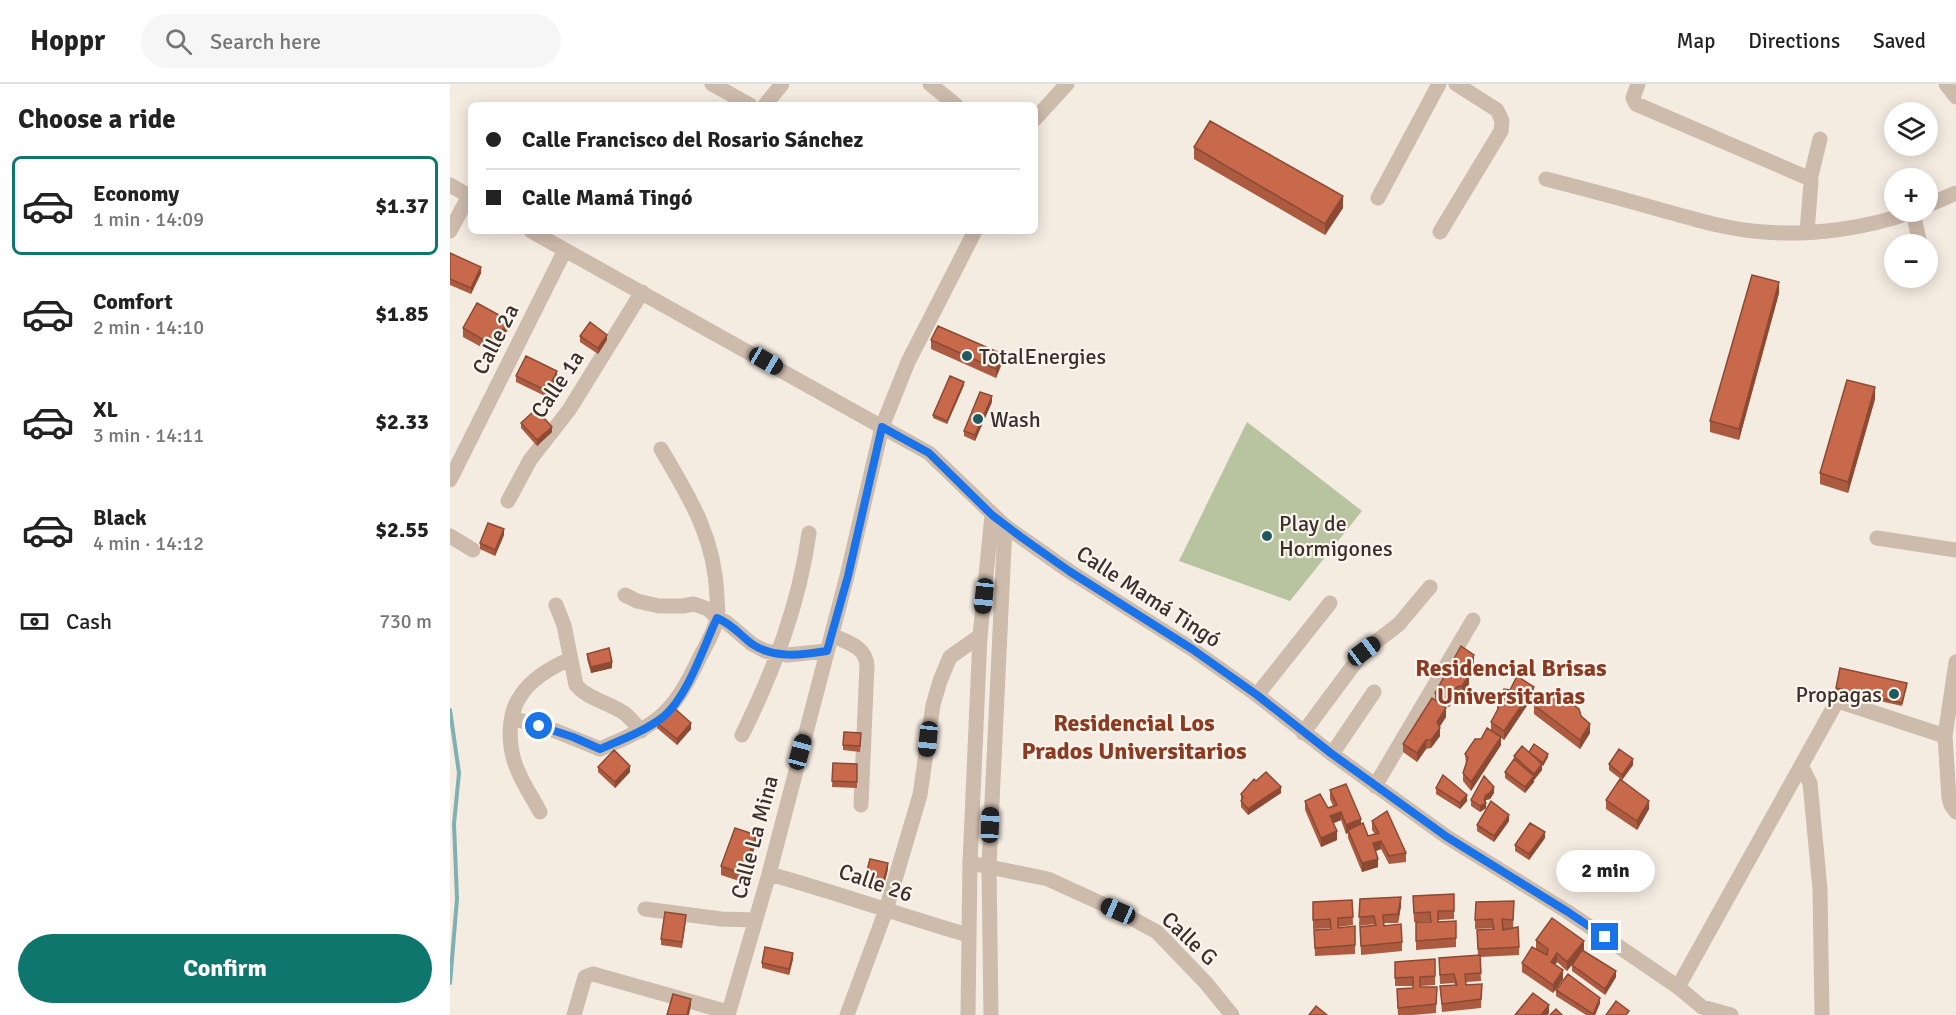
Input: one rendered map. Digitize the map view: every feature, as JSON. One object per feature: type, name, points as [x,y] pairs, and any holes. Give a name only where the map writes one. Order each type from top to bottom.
[{"type":"street","points":[[712,84],[745,102]]},
{"type":"street","points":[[767,102],[782,84]]},
{"type":"street","points":[[930,84],[952,102]]},
{"type":"street","points":[[1038,116],[1067,84]]},
{"type":"street","points":[[1378,198],[1440,84]]},
{"type":"street","points":[[1440,232],[1501,131],[1502,121],[1497,110],[1456,84]]},
{"type":"street","points":[[1638,84],[1633,98],[1636,104],[1810,180]]},
{"type":"street","points":[[1946,84],[1956,97]]},
{"type":"street","points":[[1807,232],[1810,180],[1820,139]]},
{"type":"street","points":[[1546,179],[1721,226],[1761,232],[1807,232],[1884,220]]},
{"type":"street","points":[[450,185],[468,196]]},
{"type":"street","points":[[1938,201],[1956,193]]},
{"type":"street","points":[[450,231],[468,200]]},
{"type":"street","name":"Calle Mamá Tingó","points":[[536,234],[929,453],[1005,526],[1069,571],[1192,649],[1447,837],[1568,912],[1678,987],[1700,1011],[1731,1015]]},
{"type":"street","name":"Calle La Mina","points":[[728,1014],[769,874],[848,576],[882,427],[908,362],[973,234]]},
{"type":"street","name":"Calle 2a","points":[[450,480],[565,250]]},
{"type":"street","name":"Calle 1a","points":[[508,501],[530,460],[570,410],[642,292]]},
{"type":"street","points":[[512,718],[556,731],[600,749],[641,731],[663,717],[674,705],[688,682],[717,618],[716,576],[702,522],[661,449]]},
{"type":"street","points":[[968,1015],[970,862],[980,636],[992,515]]},
{"type":"street","points":[[991,1015],[989,866],[1005,526]]},
{"type":"street","points":[[742,735],[779,653],[802,577],[809,533]]},
{"type":"street","points":[[450,536],[473,550]]},
{"type":"street","points":[[1877,538],[1956,550]]},
{"type":"street","points":[[1303,733],[1364,651],[1399,624],[1430,586]]},
{"type":"street","points":[[625,595],[637,601],[659,606],[694,604],[708,609],[752,644],[765,651],[805,655],[827,651]]},
{"type":"street","points":[[1257,695],[1330,603]]},
{"type":"street","points":[[556,605],[564,625],[576,685],[581,691],[623,711],[641,731]]},
{"type":"street","points":[[1375,786],[1473,620]]},
{"type":"street","points":[[832,635],[862,650],[866,656],[861,805]]},
{"type":"street","points":[[847,1015],[886,910],[920,795],[933,705],[940,681],[950,657],[980,636]]},
{"type":"street","points":[[540,812],[517,770],[512,754],[510,735],[512,718],[521,695],[553,667],[570,659]]},
{"type":"street","points":[[1956,662],[1953,700],[1945,736],[1950,805],[1956,812]]},
{"type":"street","points":[[1332,754],[1374,692]]},
{"type":"street","points":[[1678,987],[1836,703],[1945,736]]},
{"type":"street","points":[[1802,767],[1810,783],[1820,889],[1822,1015]]},
{"type":"street","name":"Calle G","points":[[970,862],[1048,879],[1118,911],[1157,932],[1206,983],[1232,1015]]},
{"type":"street","name":"Calle 26","points":[[769,874],[824,888],[968,935]]},
{"type":"street","points":[[645,909],[722,919],[754,920]]},
{"type":"street","points":[[574,1015],[585,976],[593,974],[728,1014]]},
{"type":"green space","name":"Play de Hormigones","points":[[1247,422],[1362,511],[1290,601],[1179,561]]},
{"type":"building","points":[[1210,121],[1343,196],[1325,224],[1194,147]]},
{"type":"building","points":[[450,253],[481,267],[471,288],[450,279]]},
{"type":"building","points":[[1752,275],[1779,282],[1739,429],[1710,421]]},
{"type":"building","points":[[477,303],[508,320],[494,346],[463,328]]},
{"type":"building","points":[[590,322],[607,335],[598,348],[580,336]]},
{"type":"building","points":[[938,326],[1002,354],[996,369],[931,340]]},
{"type":"building","points":[[526,356],[557,371],[547,391],[516,376]]},
{"type":"building","points":[[950,376],[964,382],[947,421],[933,415]]},
{"type":"building","points":[[1847,380],[1875,387],[1848,482],[1820,473]]},
{"type":"building","name":"Wash","points":[[980,392],[992,396],[975,435],[964,431]]},
{"type":"building","points":[[536,409],[552,427],[537,440],[521,423]]},
{"type":"building","points":[[488,523],[504,529],[495,550],[480,543]]},
{"type":"building","points":[[1461,646],[1474,655],[1467,669],[1469,675],[1462,686],[1457,687],[1449,698],[1435,693]]},
{"type":"building","points":[[609,648],[612,662],[591,667],[587,654]]},
{"type":"building","points":[[1840,668],[1907,683],[1902,703],[1836,688]]},
{"type":"building","points":[[1517,676],[1534,687],[1504,731],[1491,722],[1499,707],[1497,700],[1504,689],[1510,690]]},
{"type":"building","points":[[1544,692],[1560,701],[1568,701],[1579,709],[1581,716],[1590,724],[1580,740],[1534,705]]},
{"type":"building","points":[[1432,698],[1446,708],[1437,722],[1440,728],[1431,740],[1426,740],[1417,753],[1403,744]]},
{"type":"building","points":[[672,706],[691,723],[677,739],[657,723]]},
{"type":"building","points":[[1487,728],[1501,737],[1471,782],[1463,773],[1468,758],[1465,754],[1475,739],[1481,739]]},
{"type":"building","points":[[844,732],[861,733],[860,746],[843,745]]},
{"type":"building","points":[[1534,744],[1548,754],[1543,763],[1529,752]]},
{"type":"building","points":[[1522,746],[1542,764],[1534,774],[1514,756]]},
{"type":"building","points":[[1619,749],[1633,759],[1622,775],[1609,764]]},
{"type":"building","points":[[614,750],[630,766],[615,782],[598,767]]},
{"type":"building","points":[[1514,759],[1534,776],[1525,787],[1505,772]]},
{"type":"building","points":[[833,763],[857,764],[857,782],[832,781]]},
{"type":"building","points":[[1266,772],[1281,787],[1248,809],[1241,801],[1243,797],[1241,794],[1254,779],[1256,781]]},
{"type":"building","points":[[1443,775],[1467,795],[1460,803],[1436,788]]},
{"type":"building","points":[[1484,776],[1494,787],[1486,795],[1484,800],[1486,803],[1480,806],[1471,800]]},
{"type":"building","points":[[1620,779],[1649,801],[1637,821],[1606,800]]},
{"type":"building","points":[[1346,784],[1361,819],[1346,825],[1341,812],[1330,816],[1337,831],[1321,838],[1305,801],[1320,794],[1328,808],[1337,805],[1330,790]]},
{"type":"building","points":[[1491,801],[1509,815],[1494,836],[1477,825]]},
{"type":"building","points":[[1387,811],[1406,853],[1389,856],[1381,841],[1373,843],[1378,859],[1362,863],[1348,830],[1363,823],[1368,836],[1379,833],[1372,821]]},
{"type":"building","points":[[1530,823],[1545,832],[1529,854],[1515,845]]},
{"type":"building","points":[[735,828],[756,835],[742,874],[721,866]]},
{"type":"building","points":[[870,859],[888,863],[882,887],[864,882]]},
{"type":"building","points":[[1454,894],[1454,911],[1438,911],[1438,922],[1456,921],[1456,938],[1416,941],[1416,922],[1431,922],[1430,912],[1414,913],[1413,896]]},
{"type":"building","points":[[1401,897],[1398,914],[1383,915],[1384,926],[1401,924],[1402,942],[1361,946],[1360,927],[1376,925],[1374,916],[1359,917],[1360,899]]},
{"type":"building","points":[[1352,900],[1353,917],[1338,918],[1338,928],[1355,926],[1355,945],[1315,948],[1314,930],[1331,929],[1330,919],[1313,920],[1313,902]]},
{"type":"building","points":[[1514,901],[1513,920],[1502,919],[1503,930],[1518,927],[1519,947],[1478,949],[1477,930],[1494,929],[1492,919],[1475,920],[1476,902]]},
{"type":"building","points":[[665,912],[686,915],[682,942],[661,939]]},
{"type":"building","points":[[1552,918],[1584,941],[1567,962],[1557,953],[1551,962],[1563,970],[1553,985],[1522,963],[1532,947],[1547,955],[1548,949],[1536,940]]},
{"type":"building","points":[[765,947],[793,953],[789,969],[762,963]]},
{"type":"building","points":[[1582,950],[1616,971],[1605,989],[1572,965]]},
{"type":"building","points":[[1480,955],[1481,973],[1465,974],[1466,985],[1482,984],[1481,999],[1442,1004],[1440,986],[1457,985],[1454,974],[1440,975],[1439,958]]},
{"type":"building","points":[[1435,959],[1435,976],[1420,977],[1420,987],[1437,987],[1436,1004],[1398,1008],[1397,989],[1413,988],[1413,977],[1395,978],[1395,962]]},
{"type":"building","points":[[1568,974],[1600,998],[1593,1014],[1556,990]]},
{"type":"building","points":[[1533,993],[1549,1005],[1541,1015],[1515,1015]]},
{"type":"building","points":[[673,994],[691,999],[687,1015],[667,1015]]},
{"type":"building","points":[[1616,1001],[1629,1011],[1626,1015],[1606,1015]]},
{"type":"building","points":[[1316,1006],[1327,1015],[1309,1015]]},
{"type":"building","points":[[1556,1009],[1562,1015],[1550,1015]]},
{"type":"waterway","points":[[450,710],[459,773],[454,824],[457,899],[450,983]]},
{"type":"place","name":"TotalEnergies","points":[[967,356]]},
{"type":"place","name":"Wash","points":[[978,419]]},
{"type":"place","name":"Play de Hormigones","points":[[1267,536]]},
{"type":"place","name":"Propagas","points":[[1894,694]]},
{"type":"district","name":"Residencial Brisas Universitarias","points":[[1511,682]]},
{"type":"district","name":"Residencial Los Prados Universitarios","points":[[1134,737]]},
{"type":"route","points":[[539,726],[600,749],[641,731],[663,717],[674,705],[688,682],[717,618],[726,622],[752,644],[765,651],[787,655],[827,651],[848,576],[882,427],[929,453],[1005,526],[1069,571],[1192,649],[1447,837],[1605,937]]}]
